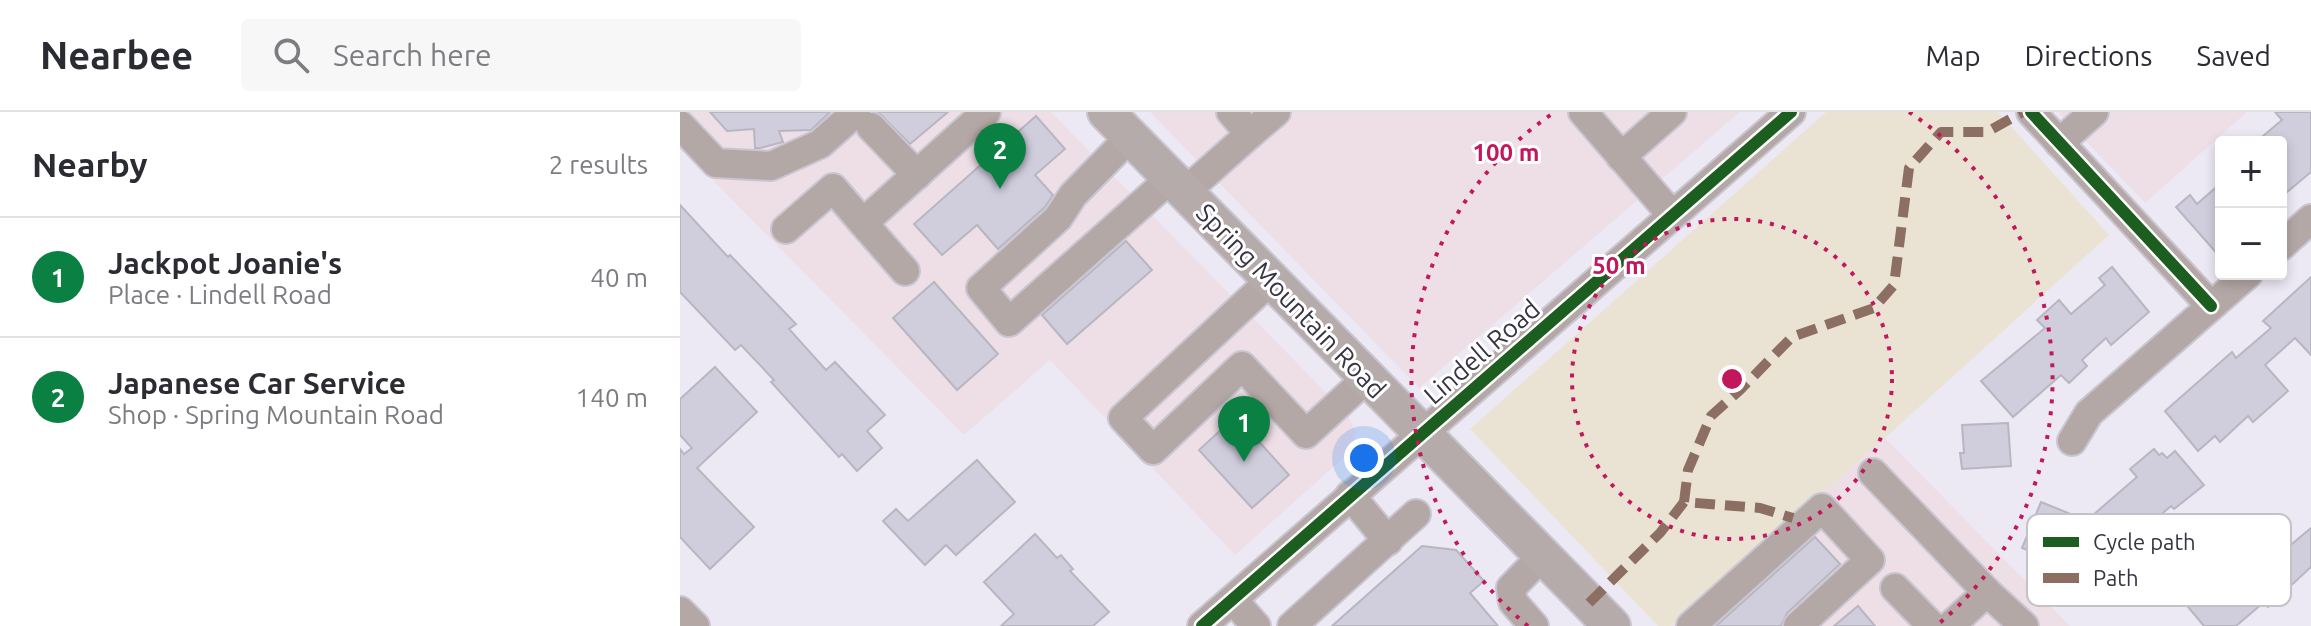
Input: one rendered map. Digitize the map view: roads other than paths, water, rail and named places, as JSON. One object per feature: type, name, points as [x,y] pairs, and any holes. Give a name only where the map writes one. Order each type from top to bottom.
[{"type":"main road","name":"Spring Mountain Road","points":[[1118,124],[1612,626]]},
{"type":"street","points":[[863,223],[986,112]]},
{"type":"street","points":[[1231,112],[1250,134]]},
{"type":"street","points":[[1118,124],[1058,218],[981,288],[1009,322],[1178,185],[1276,112]]},
{"type":"street","points":[[1583,112],[1672,215]]},
{"type":"street","points":[[1621,157],[1672,112]]},
{"type":"street","name":"Lindell Road","points":[[1202,626],[1791,112]]},
{"type":"street","points":[[2031,112],[2211,306]]},
{"type":"street","points":[[2059,143],[2094,112]]},
{"type":"street","points":[[680,125],[716,163],[771,166],[863,120],[917,175]]},
{"type":"street","points":[[786,229],[833,188],[905,271]]},
{"type":"street","points":[[2287,241],[2311,220]]},
{"type":"street","points":[[1242,366],[1153,450],[1123,418],[1271,280]]},
{"type":"street","points":[[2072,441],[2089,413],[2241,280]]},
{"type":"street","points":[[1213,334],[1306,434],[1367,378]]},
{"type":"street","points":[[1873,473],[1987,592],[2024,626]]},
{"type":"street","points":[[1350,495],[1388,541]]},
{"type":"street","points":[[1691,626],[1822,508],[1870,560],[1798,626]]},
{"type":"street","points":[[1292,626],[1416,514]]},
{"type":"street","points":[[1534,626],[1513,602],[1511,588],[1542,556]]},
{"type":"street","points":[[1895,588],[1932,626]]},
{"type":"street","points":[[1950,626],[1987,592]]},
{"type":"street","points":[[1233,600],[1256,626]]},
{"type":"street","points":[[680,611],[695,626]]},
{"type":"place","name":"Japanese Car Service","points":[[1000,189]]},
{"type":"place","name":"Jackpot Joanie's","points":[[1244,462]]}]
